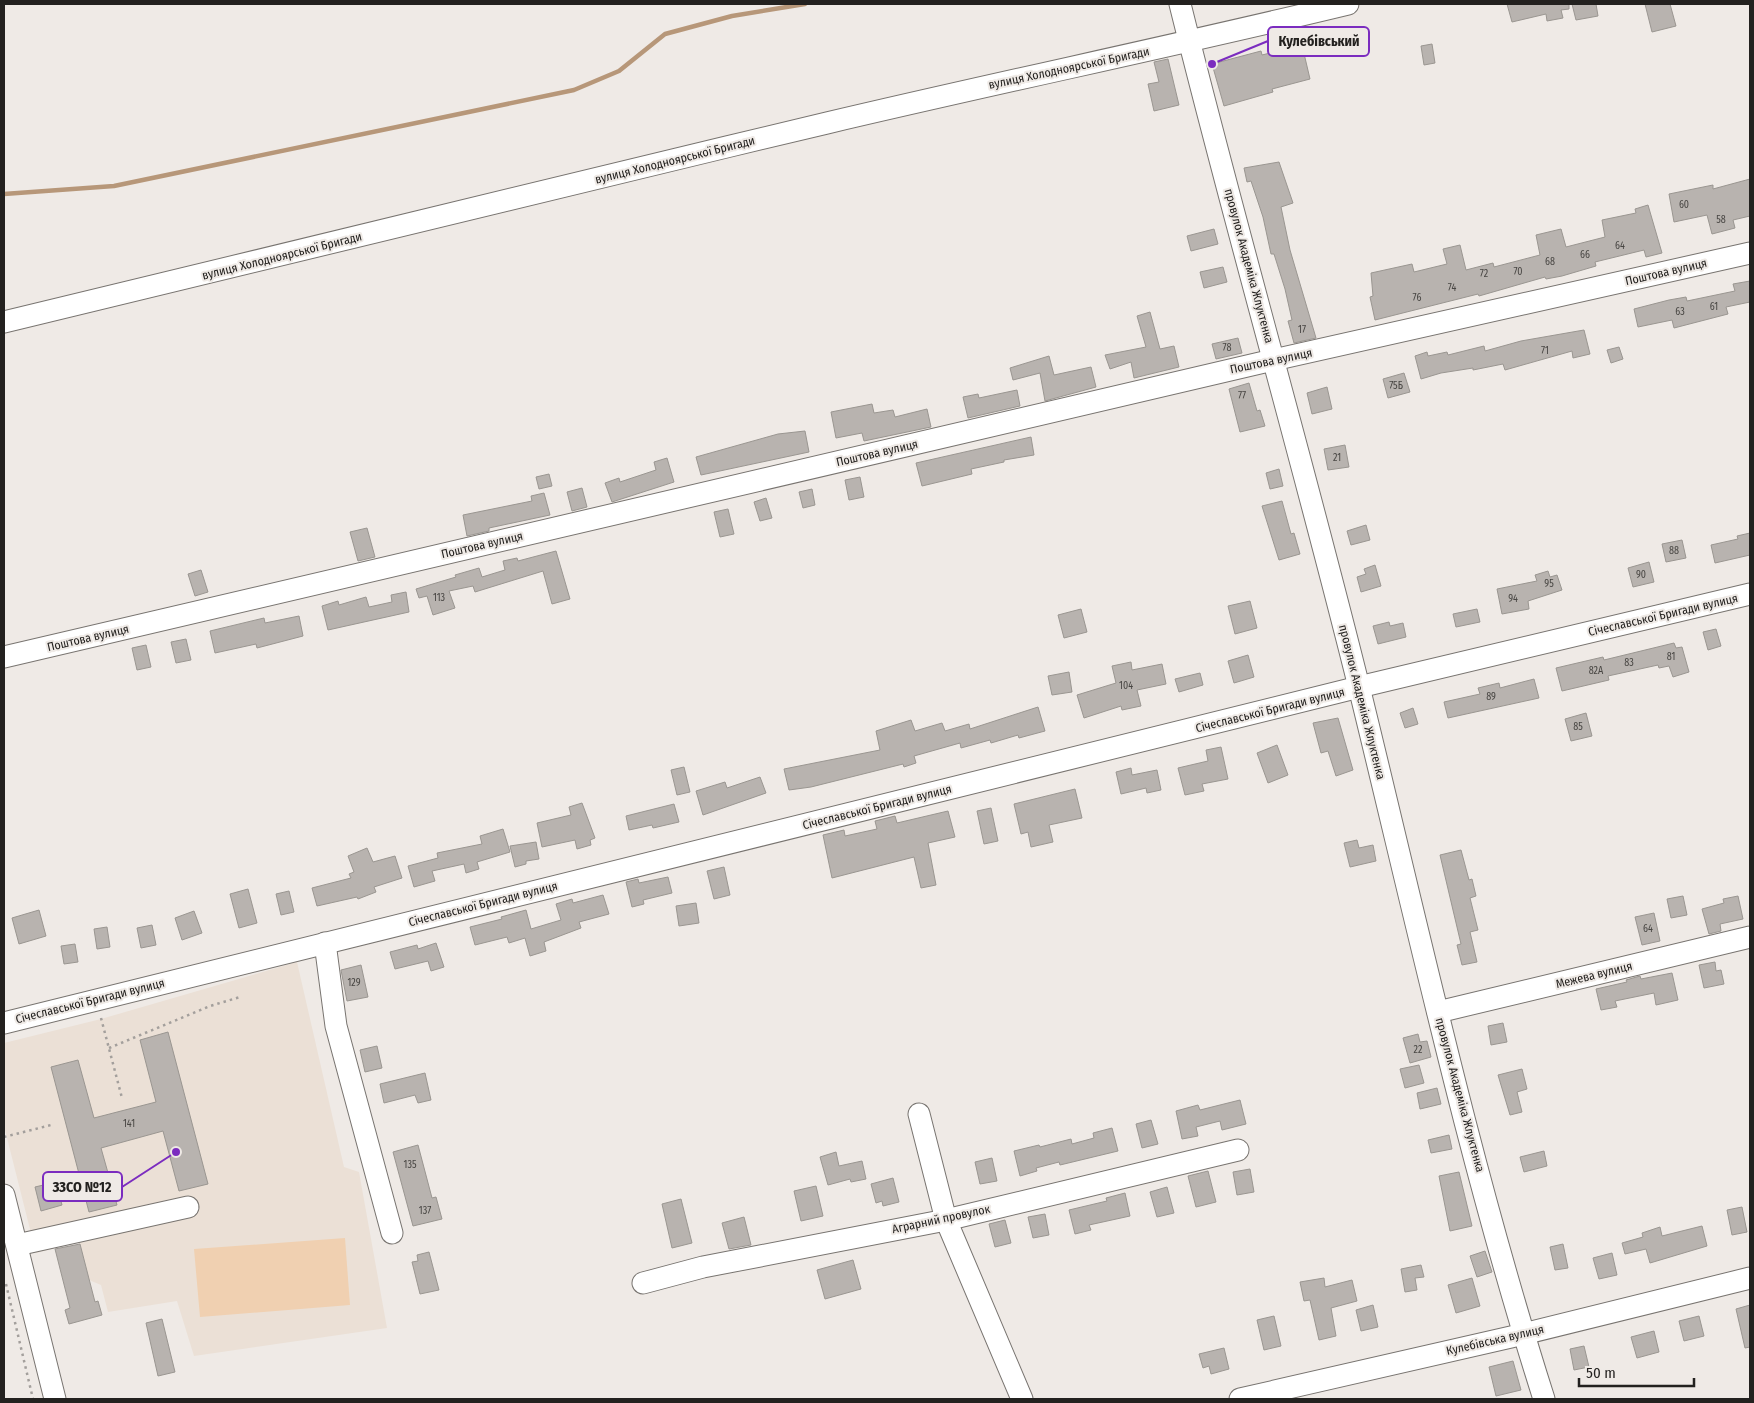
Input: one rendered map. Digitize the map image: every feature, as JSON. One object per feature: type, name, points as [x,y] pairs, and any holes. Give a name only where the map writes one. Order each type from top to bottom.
[{"type":"street","name":"провулок Академіка Жлуктенка","points":[[1180,4],[1359,688],[1438,1012],[1523,1334],[1544,1399]]},
{"type":"street","name":"вулиця Холодноярської Бригади","points":[[4,322],[270,260],[838,120],[1190,42],[1348,4]]},
{"type":"street","name":"Поштова вулиця","points":[[4,658],[1274,361],[1750,253]]},
{"type":"street","name":"Січеславської Бригади вулиця","points":[[4,1023],[1359,688],[1750,594]]},
{"type":"street","name":"Межева вулиця","points":[[1438,1012],[1750,937]]},
{"type":"street","points":[[324,943],[336,1026],[392,1232]]},
{"type":"street","points":[[919,1114],[946,1220],[1022,1399]]},
{"type":"street","name":"Аграрний провулок","points":[[643,1283],[703,1267],[946,1220],[1238,1150]]},
{"type":"street","points":[[4,1195],[54,1399]]},
{"type":"street","points":[[17,1245],[188,1207]]},
{"type":"street","name":"Кулебівська вулиця","points":[[1240,1399],[1523,1334],[1750,1278]]},
{"type":"path","points":[[109,1048],[210,1006],[240,997]]},
{"type":"path","points":[[96,1000],[122,1098]]},
{"type":"path","points":[[4,1137],[51,1125]]},
{"type":"path","points":[[4,1275],[32,1399]]},
{"type":"shaded area","points":[[297,962],[344,1167],[359,1172],[387,1328],[194,1356],[177,1301],[108,1312],[101,1285],[89,1280],[79,1242],[36,1253],[4,1126],[4,1043],[101,1019]]},
{"type":"shaded area","points":[[345,1238],[350,1305],[200,1317],[194,1249]]},
{"type":"building","points":[[1507,4],[1569,4],[1569,9],[1561,10],[1563,18],[1547,21],[1546,14],[1512,22]]},
{"type":"building","points":[[1572,4],[1596,4],[1598,16],[1576,20]]},
{"type":"building","points":[[1645,4],[1670,4],[1676,26],[1652,32]]},
{"type":"building","points":[[1432,44],[1435,63],[1424,65],[1421,46]]},
{"type":"building","points":[[1302,45],[1310,79],[1272,89],[1273,92],[1224,106],[1212,64],[1261,51],[1262,55]]},
{"type":"building","points":[[1168,59],[1179,105],[1154,111],[1148,84],[1159,82],[1154,62]]},
{"type":"building","points":[[1279,162],[1293,203],[1281,207],[1290,250],[1316,338],[1294,343],[1288,321],[1292,320],[1285,289],[1274,254],[1271,254],[1263,217],[1251,181],[1247,182],[1244,168]]},
{"type":"building","points":[[1750,179],[1750,216],[1733,220],[1735,228],[1712,234],[1707,215],[1674,222],[1669,194],[1713,185],[1713,189]]},
{"type":"building","points":[[1648,205],[1662,253],[1646,257],[1644,250],[1595,262],[1596,266],[1562,276],[1546,279],[1545,277],[1479,296],[1478,294],[1375,320],[1370,297],[1373,296],[1371,273],[1412,264],[1414,272],[1447,264],[1443,249],[1460,245],[1466,270],[1493,263],[1494,267],[1540,255],[1536,235],[1561,229],[1566,247],[1605,237],[1602,220],[1636,213],[1635,209]]},
{"type":"building","points":[[1214,229],[1218,244],[1191,251],[1187,236]]},
{"type":"building","points":[[1223,267],[1227,282],[1204,288],[1200,272]]},
{"type":"building","points":[[1750,281],[1750,302],[1726,307],[1728,314],[1674,328],[1672,320],[1638,327],[1634,309],[1669,300],[1686,297],[1687,301],[1735,291],[1733,284]]},
{"type":"building","points":[[1150,312],[1160,349],[1174,346],[1179,367],[1134,378],[1131,362],[1110,369],[1105,355],[1146,347],[1137,316]]},
{"type":"building","points":[[1584,330],[1590,354],[1573,358],[1572,351],[1505,370],[1503,364],[1473,370],[1473,368],[1441,373],[1421,379],[1415,356],[1427,352],[1428,356],[1447,352],[1448,355],[1484,346],[1485,351],[1521,341]]},
{"type":"building","points":[[1238,338],[1242,353],[1216,359],[1212,344]]},
{"type":"building","points":[[1619,347],[1623,359],[1611,363],[1607,350]]},
{"type":"building","points":[[1049,356],[1054,375],[1091,367],[1096,387],[1045,401],[1040,373],[1013,380],[1010,368]]},
{"type":"building","points":[[1404,373],[1410,392],[1388,398],[1383,379]]},
{"type":"building","points":[[1249,383],[1257,411],[1260,410],[1265,426],[1240,432],[1229,389]]},
{"type":"building","points":[[1327,387],[1332,409],[1312,414],[1307,393]]},
{"type":"building","points":[[1017,390],[1020,406],[968,418],[963,397],[978,394],[979,398]]},
{"type":"building","points":[[872,404],[874,413],[893,410],[895,417],[927,409],[931,427],[864,441],[862,433],[836,438],[831,412]]},
{"type":"building","points":[[805,431],[809,452],[701,475],[696,457],[778,434]]},
{"type":"building","points":[[1031,437],[1034,455],[1004,460],[1004,462],[971,469],[972,474],[922,486],[916,463]]},
{"type":"building","points":[[1345,445],[1349,467],[1328,470],[1324,449]]},
{"type":"building","points":[[667,458],[674,482],[612,502],[605,483],[619,478],[620,482],[656,470],[654,462]]},
{"type":"building","points":[[1279,469],[1283,486],[1270,489],[1266,473]]},
{"type":"building","points":[[549,474],[552,486],[539,489],[536,477]]},
{"type":"building","points":[[860,477],[864,497],[849,500],[845,480]]},
{"type":"building","points":[[582,488],[587,507],[572,511],[567,492]]},
{"type":"building","points":[[812,489],[815,505],[803,508],[799,492]]},
{"type":"building","points":[[544,493],[550,515],[489,528],[489,531],[467,536],[463,515],[532,501],[531,496]]},
{"type":"building","points":[[766,498],[772,518],[760,521],[754,502]]},
{"type":"building","points":[[1282,501],[1291,534],[1294,533],[1300,554],[1279,560],[1262,506]]},
{"type":"building","points":[[728,509],[734,534],[720,537],[714,512]]},
{"type":"building","points":[[1366,525],[1370,540],[1351,545],[1347,531]]},
{"type":"building","points":[[367,528],[375,557],[358,561],[350,532]]},
{"type":"building","points":[[1750,533],[1750,555],[1715,563],[1711,545],[1738,539],[1737,536]]},
{"type":"building","points":[[1682,540],[1686,558],[1666,562],[1662,544]]},
{"type":"building","points":[[556,551],[570,599],[552,604],[543,571],[475,592],[473,586],[449,591],[455,608],[433,615],[427,596],[419,598],[416,589],[479,568],[482,577],[505,570],[503,561],[517,558],[518,561]]},
{"type":"building","points":[[1649,562],[1654,582],[1633,587],[1628,568]]},
{"type":"building","points":[[1375,565],[1381,586],[1361,592],[1357,577],[1366,574],[1364,569]]},
{"type":"building","points":[[201,570],[208,592],[195,596],[188,574]]},
{"type":"building","points":[[1548,571],[1550,577],[1557,575],[1562,590],[1528,601],[1529,609],[1502,614],[1497,589],[1537,581],[1535,575]]},
{"type":"building","points":[[406,592],[409,612],[328,630],[322,606],[338,601],[339,605],[366,597],[369,607],[392,602],[391,595]]},
{"type":"building","points":[[1250,601],[1257,628],[1235,634],[1228,606]]},
{"type":"building","points":[[1081,609],[1087,632],[1064,638],[1058,615]]},
{"type":"building","points":[[1477,609],[1480,622],[1456,627],[1453,614]]},
{"type":"building","points":[[299,616],[303,636],[257,648],[256,644],[215,653],[210,631],[264,618],[265,623]]},
{"type":"building","points":[[1389,622],[1390,626],[1403,623],[1406,637],[1378,644],[1373,626]]},
{"type":"building","points":[[1716,629],[1721,646],[1708,650],[1703,632]]},
{"type":"building","points":[[186,639],[191,660],[176,663],[171,642]]},
{"type":"building","points":[[1674,643],[1676,648],[1682,647],[1689,672],[1673,677],[1669,666],[1659,668],[1658,665],[1608,676],[1609,680],[1562,691],[1556,668],[1603,657],[1604,660]]},
{"type":"building","points":[[146,645],[151,667],[137,670],[132,648]]},
{"type":"building","points":[[1248,655],[1254,677],[1234,683],[1228,661]]},
{"type":"building","points":[[1131,662],[1132,670],[1162,664],[1166,684],[1137,690],[1141,706],[1122,710],[1121,706],[1084,718],[1077,695],[1116,683],[1112,666]]},
{"type":"building","points":[[1069,672],[1072,692],[1052,695],[1048,676]]},
{"type":"building","points":[[1200,673],[1203,685],[1179,692],[1175,679]]},
{"type":"building","points":[[1534,679],[1539,698],[1448,718],[1444,702],[1480,694],[1478,688],[1499,683],[1500,688]]},
{"type":"building","points":[[1038,707],[1045,731],[1019,738],[1018,735],[991,743],[990,740],[961,748],[960,743],[914,756],[916,763],[904,767],[903,764],[811,787],[789,790],[784,769],[880,750],[876,731],[911,720],[915,731],[942,723],[945,731],[969,724],[970,729]]},
{"type":"building","points":[[1413,708],[1418,724],[1405,728],[1400,713]]},
{"type":"building","points":[[1586,713],[1592,736],[1571,741],[1565,719]]},
{"type":"building","points":[[1338,718],[1353,770],[1336,776],[1328,751],[1321,753],[1313,723]]},
{"type":"building","points":[[1277,745],[1288,775],[1268,783],[1257,753]]},
{"type":"building","points":[[1221,747],[1228,779],[1202,784],[1204,791],[1185,795],[1178,768],[1208,761],[1206,750]]},
{"type":"building","points":[[684,767],[690,792],[677,795],[671,770]]},
{"type":"building","points":[[1131,768],[1132,775],[1157,770],[1161,790],[1147,793],[1146,788],[1121,794],[1116,772]]},
{"type":"building","points":[[760,777],[766,793],[703,815],[696,791],[725,782],[727,788]]},
{"type":"building","points":[[1075,789],[1082,818],[1049,825],[1053,842],[1031,847],[1028,832],[1021,834],[1014,804]]},
{"type":"building","points":[[582,803],[595,838],[590,840],[591,845],[577,849],[575,840],[542,847],[537,823],[571,815],[569,807]]},
{"type":"building","points":[[674,804],[679,822],[653,828],[652,825],[629,830],[626,816]]},
{"type":"building","points":[[991,808],[998,841],[984,844],[977,811]]},
{"type":"building","points":[[948,811],[955,837],[928,843],[936,885],[921,888],[914,857],[832,878],[823,835],[844,830],[845,836],[877,829],[875,821],[895,816],[897,823]]},
{"type":"building","points":[[503,829],[510,852],[477,862],[479,869],[466,873],[464,864],[432,871],[435,881],[414,887],[408,866],[438,858],[437,853],[482,844],[480,836]]},
{"type":"building","points":[[1357,840],[1359,848],[1373,845],[1376,861],[1350,867],[1344,843]]},
{"type":"building","points":[[536,842],[539,859],[526,861],[526,864],[515,867],[510,846]]},
{"type":"building","points":[[367,848],[373,862],[395,856],[402,878],[374,887],[376,892],[358,899],[357,897],[317,906],[312,888],[351,878],[349,874],[354,872],[348,856]]},
{"type":"building","points":[[1461,850],[1469,880],[1472,879],[1476,896],[1470,898],[1478,930],[1470,932],[1477,962],[1462,965],[1457,945],[1461,944],[1440,855]]},
{"type":"building","points":[[724,867],[730,895],[714,899],[707,871]]},
{"type":"building","points":[[668,877],[672,893],[643,900],[644,904],[632,907],[626,882],[638,879],[639,883]]},
{"type":"building","points":[[248,889],[257,923],[239,928],[230,894]]},
{"type":"building","points":[[289,891],[294,912],[281,915],[276,894]]},
{"type":"building","points":[[603,895],[609,914],[579,922],[581,928],[544,942],[546,951],[530,956],[525,938],[509,943],[507,937],[475,945],[470,927],[502,919],[501,917],[526,910],[531,929],[561,920],[556,904],[572,899],[573,903]]},
{"type":"building","points":[[1683,896],[1687,915],[1671,918],[1667,899]]},
{"type":"building","points":[[1738,896],[1743,919],[1720,924],[1721,931],[1709,934],[1702,909],[1724,903],[1723,899]]},
{"type":"building","points":[[696,903],[699,923],[679,926],[676,906]]},
{"type":"building","points":[[39,910],[46,936],[19,944],[12,918]]},
{"type":"building","points":[[194,911],[202,933],[182,940],[175,918]]},
{"type":"building","points":[[1654,913],[1660,941],[1642,945],[1635,917]]},
{"type":"building","points":[[152,925],[156,945],[141,948],[137,928]]},
{"type":"building","points":[[107,927],[110,947],[97,949],[94,929]]},
{"type":"building","points":[[436,943],[444,967],[431,971],[428,961],[395,969],[390,952],[417,945],[418,949]]},
{"type":"building","points":[[75,944],[78,962],[64,964],[61,946]]},
{"type":"building","points":[[1715,962],[1716,971],[1721,970],[1724,984],[1704,988],[1699,965]]},
{"type":"building","points":[[361,965],[368,997],[347,1001],[341,970]]},
{"type":"building","points":[[1672,973],[1678,1000],[1656,1005],[1654,993],[1615,1001],[1617,1007],[1601,1010],[1596,989],[1627,982],[1626,980],[1640,976],[1641,979]]},
{"type":"building","points":[[1503,1023],[1507,1042],[1491,1045],[1488,1026]]},
{"type":"building","points":[[168,1032],[208,1184],[179,1191],[163,1131],[101,1148],[117,1205],[89,1212],[51,1067],[78,1060],[94,1118],[156,1102],[140,1040]]},
{"type":"building","points":[[1418,1034],[1420,1042],[1427,1041],[1431,1057],[1410,1063],[1403,1038]]},
{"type":"building","points":[[377,1046],[382,1068],[365,1072],[360,1050]]},
{"type":"building","points":[[1419,1065],[1424,1083],[1405,1088],[1400,1069]]},
{"type":"building","points":[[1522,1069],[1527,1089],[1517,1092],[1522,1112],[1510,1115],[1498,1075]]},
{"type":"building","points":[[425,1073],[431,1100],[418,1103],[415,1095],[384,1103],[380,1084]]},
{"type":"building","points":[[1437,1088],[1441,1104],[1420,1109],[1417,1093]]},
{"type":"building","points":[[1240,1100],[1246,1124],[1222,1130],[1220,1121],[1196,1127],[1198,1136],[1182,1139],[1176,1111],[1198,1105],[1200,1110]]},
{"type":"building","points":[[1151,1120],[1158,1144],[1142,1148],[1136,1124]]},
{"type":"building","points":[[1112,1128],[1118,1151],[1060,1165],[1059,1162],[1036,1168],[1037,1171],[1020,1176],[1014,1151],[1071,1139],[1072,1144],[1094,1138],[1093,1133]]},
{"type":"building","points":[[1449,1135],[1452,1149],[1431,1153],[1428,1140]]},
{"type":"building","points":[[418,1145],[432,1198],[436,1197],[442,1219],[413,1226],[393,1152]]},
{"type":"building","points":[[1544,1151],[1547,1166],[1524,1172],[1520,1157]]},
{"type":"building","points":[[836,1152],[839,1166],[862,1161],[866,1179],[851,1182],[850,1179],[828,1185],[820,1157]]},
{"type":"building","points":[[992,1158],[997,1181],[980,1184],[975,1162]]},
{"type":"building","points":[[1250,1169],[1254,1192],[1237,1195],[1233,1172]]},
{"type":"building","points":[[1208,1171],[1216,1202],[1196,1207],[1188,1176]]},
{"type":"building","points":[[1459,1172],[1472,1226],[1450,1231],[1439,1176]]},
{"type":"building","points":[[893,1178],[899,1202],[883,1206],[882,1201],[876,1203],[871,1184]]},
{"type":"building","points":[[56,1182],[62,1205],[41,1211],[35,1187]]},
{"type":"building","points":[[816,1186],[823,1216],[801,1221],[794,1191]]},
{"type":"building","points":[[1167,1187],[1174,1213],[1157,1217],[1150,1192]]},
{"type":"building","points":[[1125,1193],[1130,1216],[1089,1225],[1091,1230],[1075,1234],[1069,1210],[1107,1201],[1106,1198]]},
{"type":"building","points":[[681,1199],[692,1243],[672,1248],[662,1204]]},
{"type":"building","points":[[1742,1207],[1747,1232],[1732,1235],[1727,1210]]},
{"type":"building","points":[[1045,1214],[1049,1235],[1033,1238],[1028,1217]]},
{"type":"building","points":[[744,1217],[751,1245],[729,1249],[722,1223]]},
{"type":"building","points":[[1005,1220],[1011,1243],[995,1247],[989,1224]]},
{"type":"building","points":[[1702,1226],[1707,1246],[1650,1263],[1646,1249],[1625,1254],[1622,1243],[1643,1237],[1642,1233],[1660,1227],[1662,1236]]},
{"type":"building","points":[[80,1244],[95,1302],[98,1301],[102,1315],[69,1324],[65,1310],[70,1308],[55,1249]]},
{"type":"building","points":[[1563,1244],[1568,1268],[1555,1270],[1550,1247]]},
{"type":"building","points":[[1485,1251],[1492,1272],[1477,1277],[1470,1256]]},
{"type":"building","points":[[429,1252],[439,1290],[420,1294],[412,1262],[418,1261],[417,1255]]},
{"type":"building","points":[[1612,1253],[1617,1275],[1599,1279],[1593,1258]]},
{"type":"building","points":[[853,1260],[861,1289],[825,1299],[817,1270]]},
{"type":"building","points":[[1421,1265],[1424,1277],[1415,1278],[1417,1290],[1405,1292],[1401,1269]]},
{"type":"building","points":[[1324,1278],[1325,1287],[1352,1280],[1357,1301],[1331,1308],[1336,1336],[1319,1340],[1310,1300],[1304,1301],[1300,1282]]},
{"type":"building","points":[[1472,1278],[1480,1306],[1456,1313],[1448,1285]]},
{"type":"building","points":[[1373,1305],[1378,1327],[1361,1331],[1356,1310]]},
{"type":"building","points":[[1750,1305],[1750,1347],[1745,1348],[1736,1309]]},
{"type":"building","points":[[1274,1316],[1281,1346],[1264,1350],[1257,1320]]},
{"type":"building","points":[[1699,1316],[1704,1336],[1684,1341],[1679,1321]]},
{"type":"building","points":[[162,1319],[175,1372],[158,1376],[146,1323]]},
{"type":"building","points":[[1654,1331],[1659,1352],[1637,1358],[1631,1337]]},
{"type":"building","points":[[1584,1346],[1589,1367],[1574,1370],[1570,1349]]},
{"type":"building","points":[[1224,1348],[1229,1369],[1211,1374],[1209,1366],[1203,1368],[1199,1354]]},
{"type":"building","points":[[1513,1361],[1521,1390],[1496,1396],[1489,1367]]},
{"type":"waterway","points":[[4,194],[114,186],[574,90],[619,71],[665,34],[732,16],[805,4]]},
{"type":"place","name":"Кулебівський","points":[[1212,64]]},
{"type":"place","name":"ЗЗСО №12","points":[[176,1152]]}]
